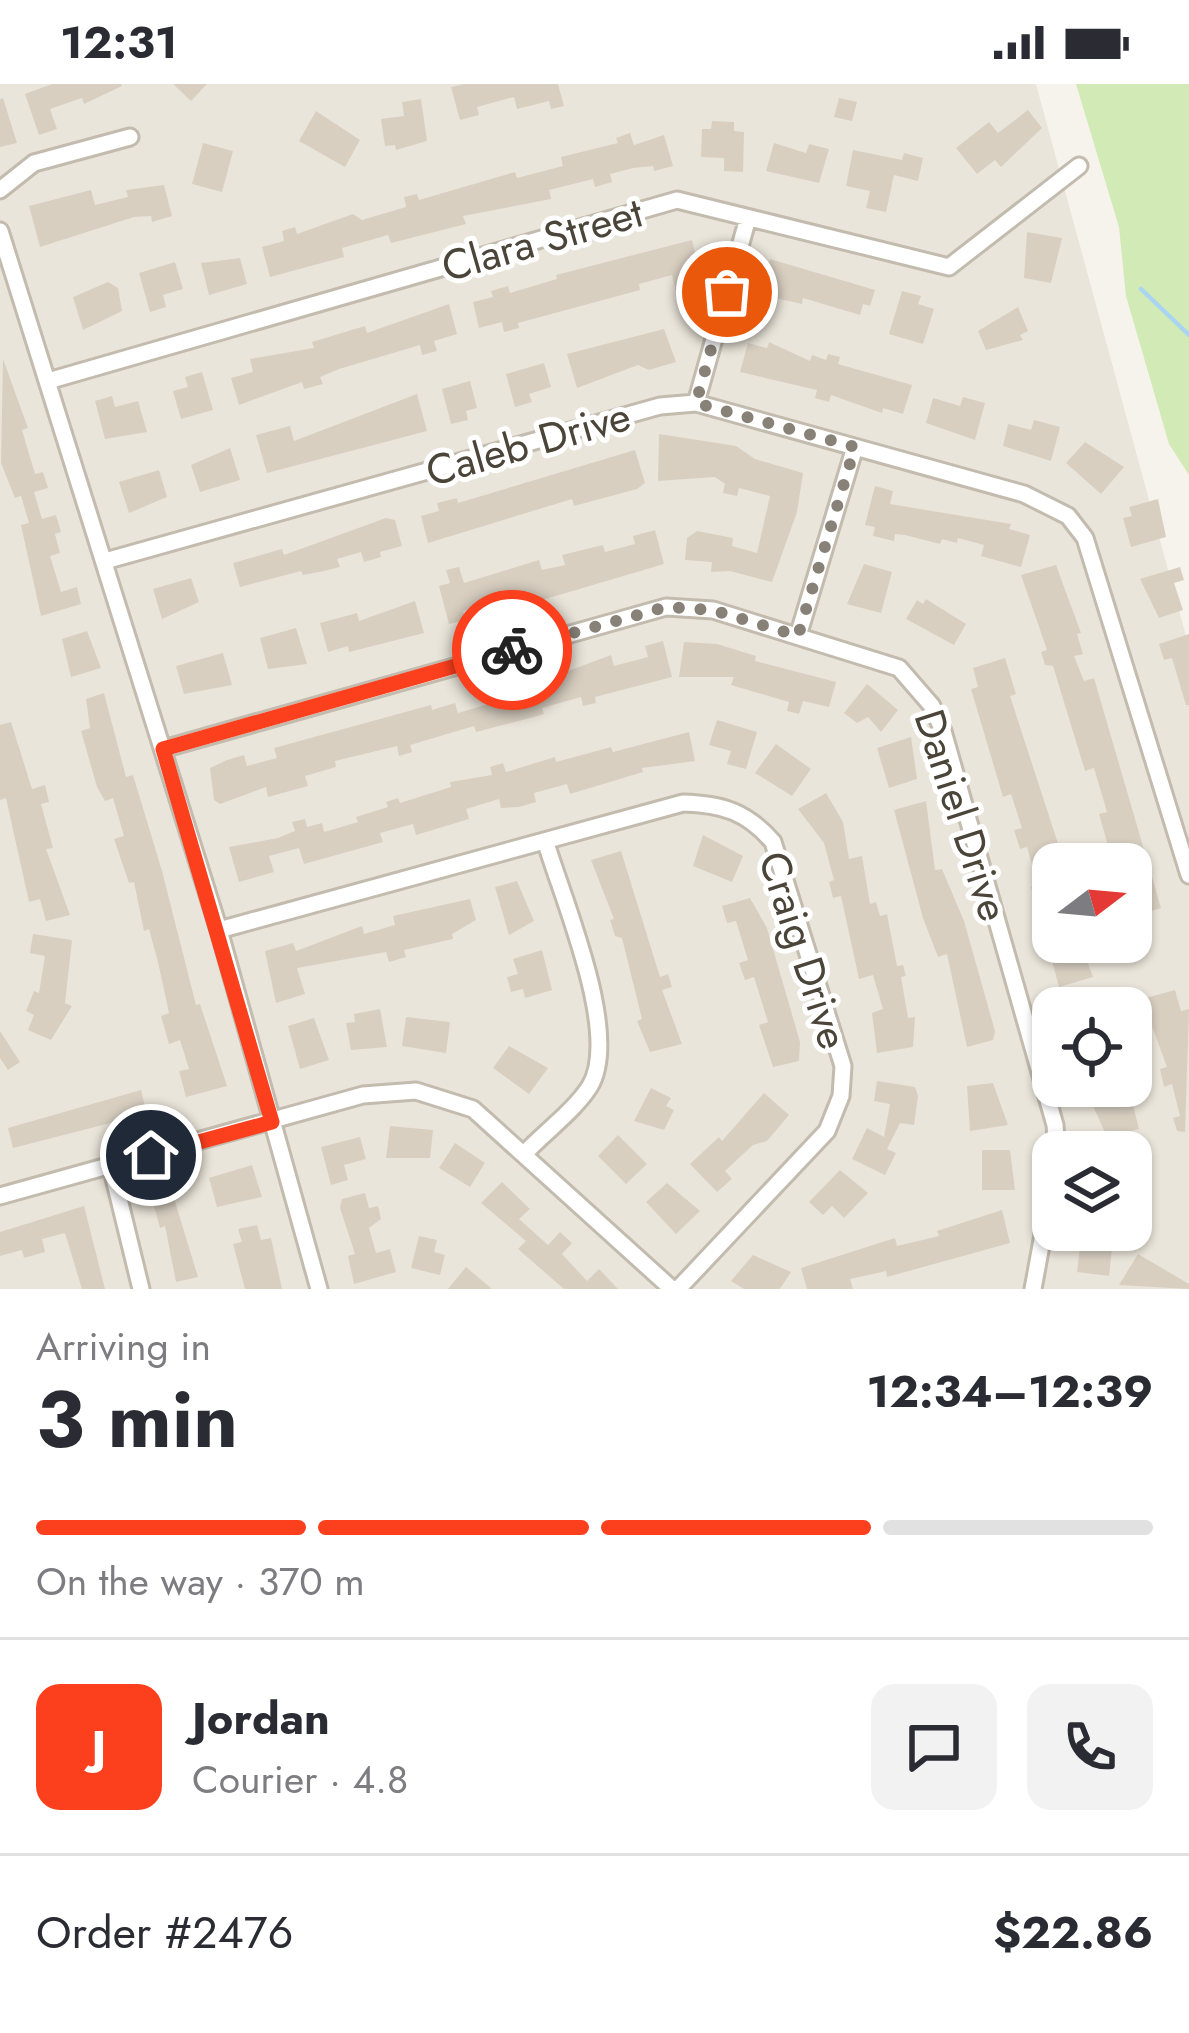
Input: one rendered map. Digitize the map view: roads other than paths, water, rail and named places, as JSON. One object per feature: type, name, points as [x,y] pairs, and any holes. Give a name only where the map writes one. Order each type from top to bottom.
[{"type":"street","points":[[0,190],[34,163],[130,137]]},
{"type":"street","name":"Clara Street","points":[[49,380],[676,200],[949,266],[1079,166]]},
{"type":"street","points":[[696,403],[748,218]]},
{"type":"street","points":[[0,231],[219,930],[319,1289]]},
{"type":"street","name":"Caleb Drive","points":[[105,562],[660,406],[696,403],[1024,494],[1068,517],[1085,538],[1189,875]]},
{"type":"street","points":[[798,636],[855,447]]},
{"type":"street","name":"Daniel Drive","points":[[163,749],[666,607],[713,610],[898,668],[932,706],[1055,1131]]},
{"type":"street","name":"Craig Drive","points":[[219,930],[683,803],[707,804],[751,817],[773,842],[843,1066],[841,1096],[827,1131],[675,1289]]},
{"type":"street","points":[[525,1153],[590,1086],[601,1051],[596,1012],[546,843]]},
{"type":"street","points":[[0,1196],[363,1095],[416,1091],[473,1109],[675,1289]]},
{"type":"street","points":[[110,1166],[141,1289]]},
{"type":"street","points":[[1033,1289],[1040,1251]]},
{"type":"waterway","points":[[1141,289],[1189,335]]}]
